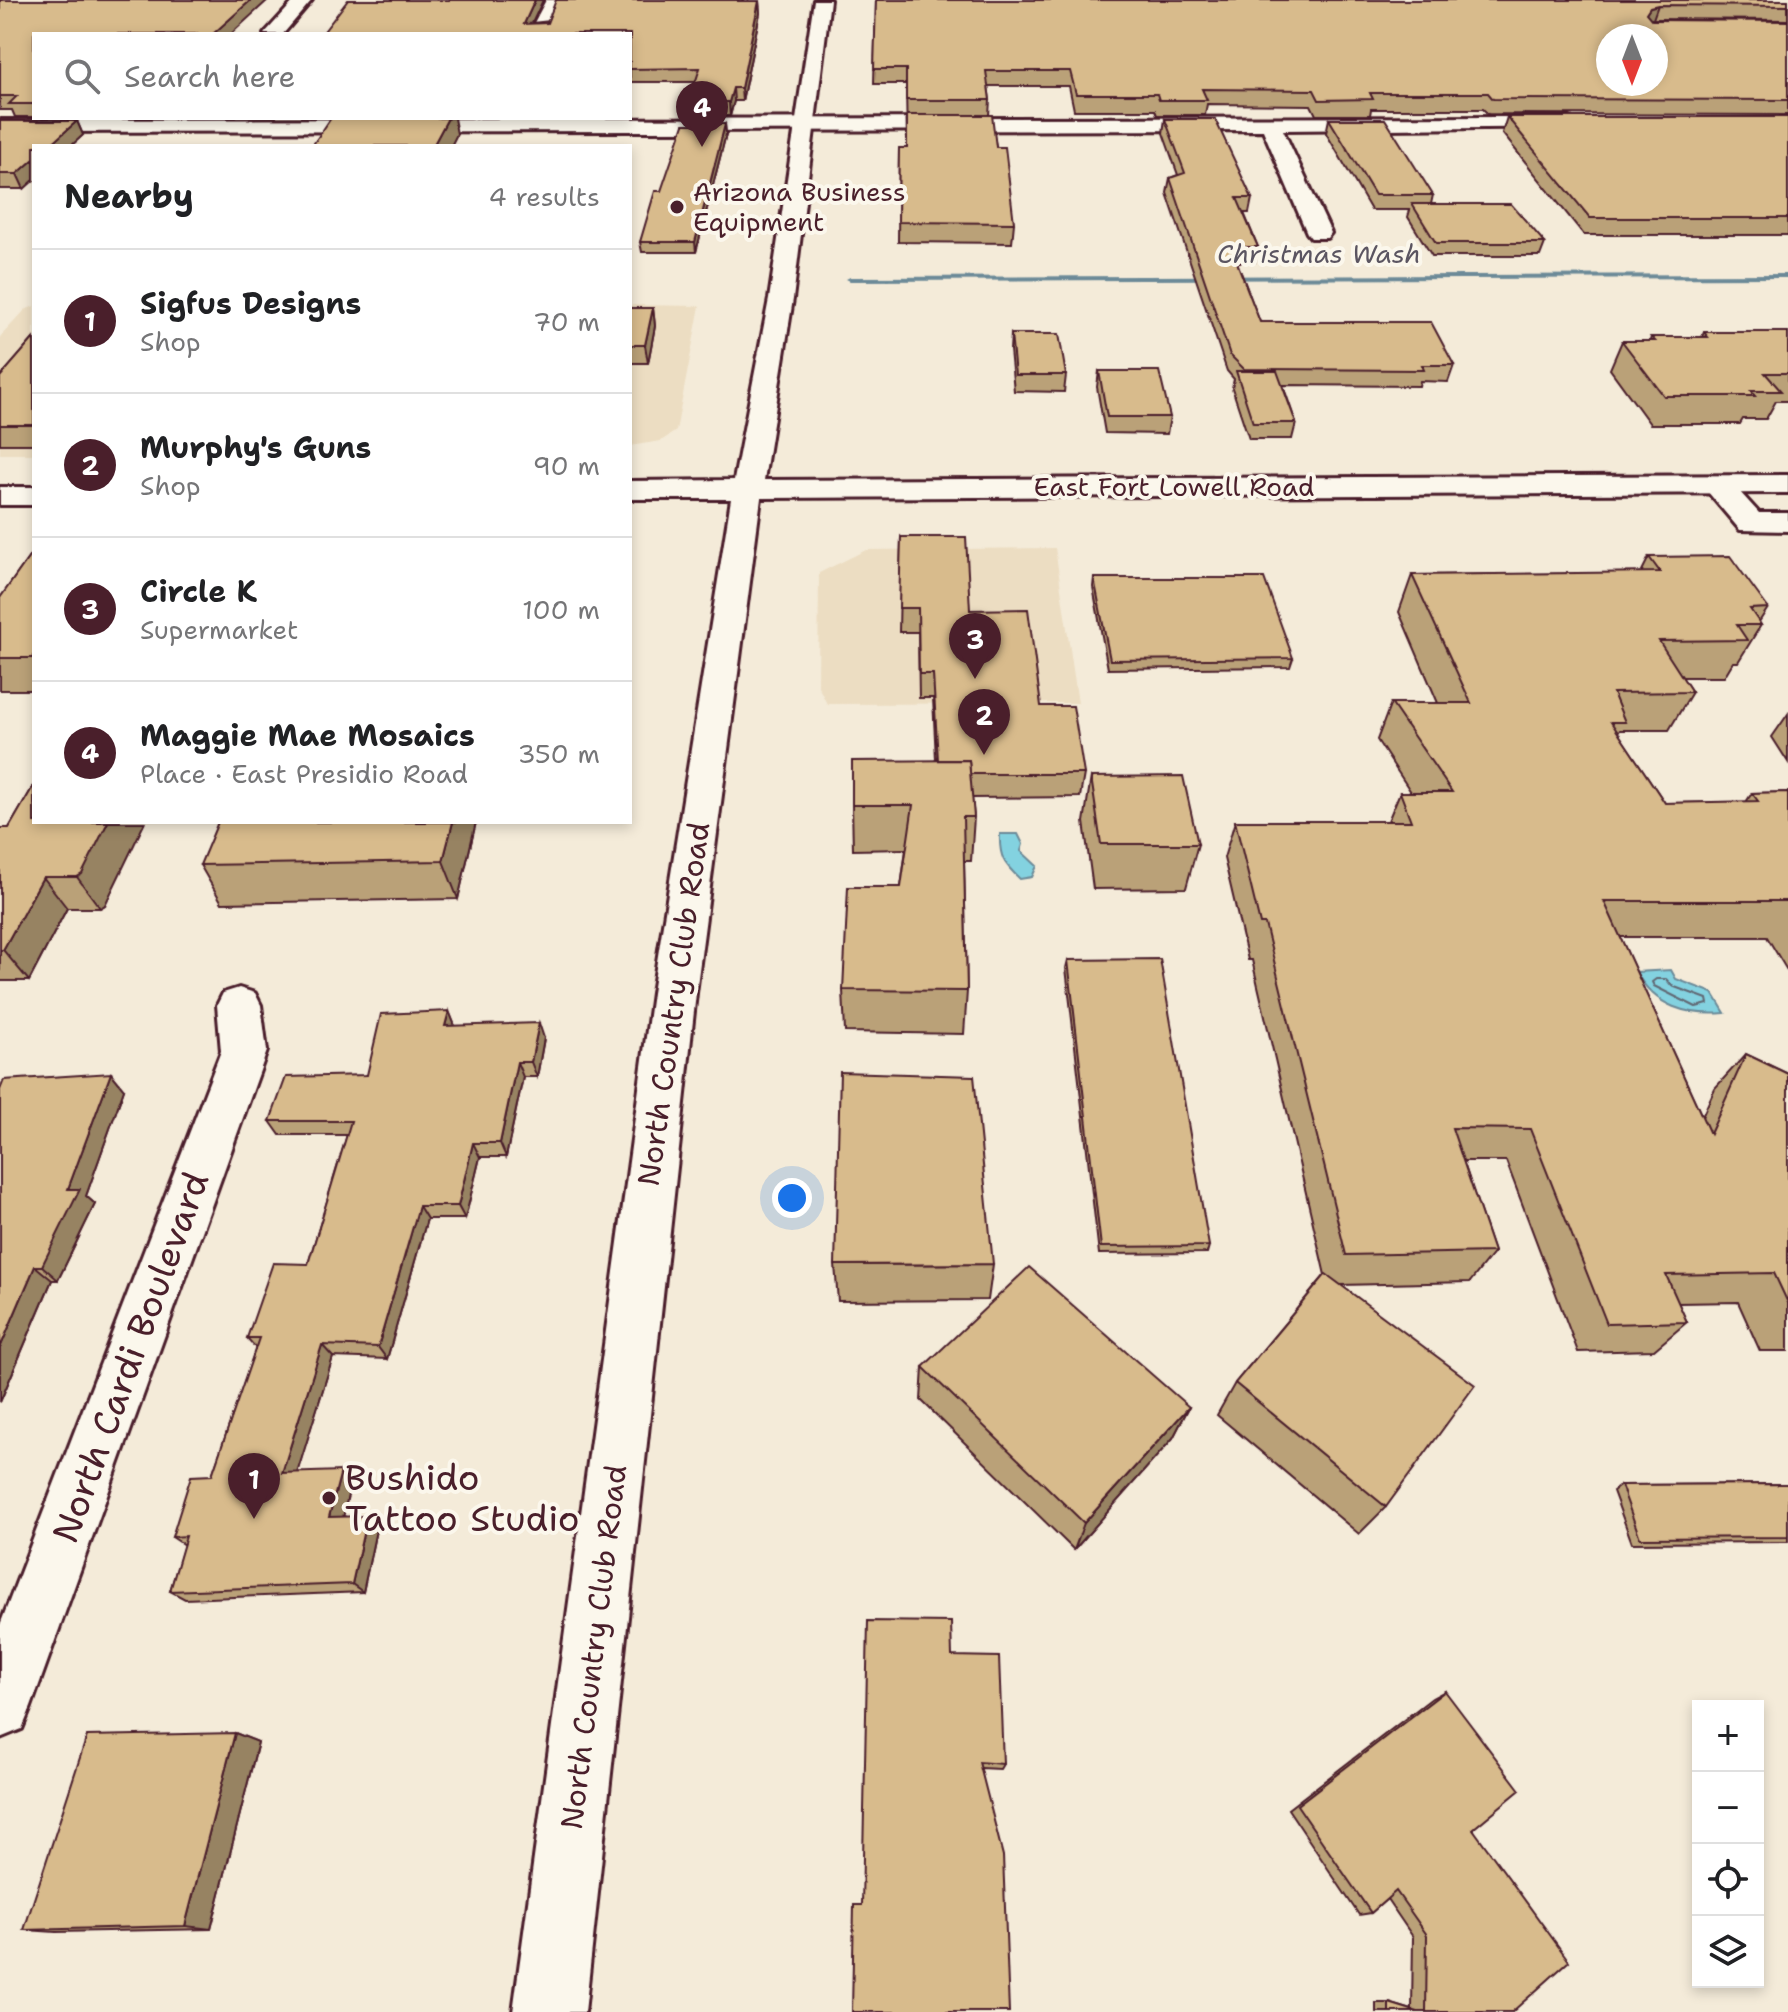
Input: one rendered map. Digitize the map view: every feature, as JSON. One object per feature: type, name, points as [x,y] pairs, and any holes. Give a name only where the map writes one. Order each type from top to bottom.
[{"type":"main road","points":[[275,32],[304,0]]},
{"type":"main road","points":[[538,32],[554,0]]},
{"type":"main road","name":"North Country Club Road","points":[[549,2012],[674,993],[748,488],[807,123],[822,0]]},
{"type":"main road","points":[[0,126],[492,121],[1590,123]]},
{"type":"main road","points":[[1270,123],[1319,233]]},
{"type":"main road","name":"East Fort Lowell Road","points":[[632,490],[1788,484]]},
{"type":"main road","points":[[1717,485],[1751,523],[1788,522]]},
{"type":"main road","points":[[0,496],[32,496]]},
{"type":"main road","name":"North Cardi Boulevard","points":[[0,1707],[244,1051],[239,1005]]},
{"type":"shaded area","points":[[632,305],[700,306],[676,431],[661,441],[632,446]]},
{"type":"shaded area","points":[[32,307],[32,454],[0,454],[0,337],[25,310]]},
{"type":"shaded area","points":[[1055,548],[1078,703],[827,704],[818,686],[819,573],[866,550]]},
{"type":"water","points":[[1000,834],[1018,834],[1023,844],[1021,851],[1037,866],[1032,877],[1020,879],[1006,864],[1000,849]]},
{"type":"water","points":[[1671,970],[1676,979],[1713,993],[1725,1013],[1698,1013],[1673,1007],[1653,994],[1636,972]]},
{"type":"building","points":[[0,0],[251,0],[215,32],[32,32],[32,104],[9,104],[17,96],[0,96]]},
{"type":"building","points":[[348,0],[535,0],[524,24],[547,23],[556,0],[759,1],[741,88],[733,88],[729,102],[689,102],[700,68],[632,69],[632,32],[324,32]]},
{"type":"building","points":[[876,0],[1788,0],[1788,6],[1658,5],[1650,7],[1646,13],[1652,20],[1788,21],[1788,100],[1493,99],[1488,93],[1370,93],[1373,99],[1319,100],[1314,90],[1202,89],[1207,100],[1159,100],[1157,94],[1076,94],[1070,71],[986,71],[990,100],[906,100],[906,69],[874,69]]},
{"type":"building","points":[[907,115],[992,115],[996,147],[1005,147],[1014,223],[898,222],[899,148],[907,148]]},
{"type":"building","points":[[1507,117],[1788,117],[1788,218],[1590,218]]},
{"type":"building","points":[[1165,119],[1215,119],[1252,198],[1237,198],[1258,247],[1231,247],[1260,322],[1431,322],[1454,365],[1422,365],[1424,370],[1244,369],[1230,355],[1170,178],[1185,173]]},
{"type":"building","points":[[1329,119],[1385,119],[1433,195],[1375,195]]},
{"type":"building","points":[[330,120],[447,120],[434,144],[313,144]]},
{"type":"building","points":[[0,121],[77,121],[51,144],[32,144],[32,161],[17,174],[0,174]]},
{"type":"building","points":[[684,124],[725,124],[695,242],[640,242],[655,191],[661,191]]},
{"type":"building","points":[[1412,204],[1511,204],[1545,243],[1436,243]]},
{"type":"building","points":[[632,308],[653,308],[645,345],[632,345]]},
{"type":"building","points":[[1704,332],[1788,332],[1788,373],[1765,373],[1781,391],[1751,391],[1755,396],[1664,396],[1622,341],[1655,341],[1651,337],[1708,337]]},
{"type":"building","points":[[1011,334],[1059,334],[1066,375],[1015,375]]},
{"type":"building","points":[[32,340],[32,425],[0,425],[0,377]]},
{"type":"building","points":[[1099,371],[1159,371],[1170,417],[1107,417]]},
{"type":"building","points":[[1236,371],[1277,371],[1296,423],[1253,423]]},
{"type":"building","points":[[901,537],[966,537],[970,610],[1028,609],[1041,706],[1073,706],[1084,774],[970,774],[969,760],[938,760],[933,674],[919,674],[918,608],[899,608]]},
{"type":"building","points":[[32,553],[32,658],[0,658],[0,598]]},
{"type":"building","points":[[1730,556],[1768,608],[1750,609],[1761,625],[1737,625],[1747,640],[1659,641],[1692,692],[1613,693],[1625,722],[1611,722],[1665,803],[1758,801],[1752,793],[1788,792],[1788,901],[1604,901],[1710,1134],[1746,1054],[1788,1074],[1788,1303],[1774,1273],[1666,1275],[1687,1322],[1607,1324],[1530,1129],[1452,1128],[1494,1252],[1346,1255],[1265,924],[1260,924],[1235,821],[1411,821],[1400,792],[1452,792],[1391,703],[1471,703],[1412,575],[1660,572],[1649,557]]},
{"type":"building","points":[[1094,578],[1264,578],[1293,658],[1110,660]]},
{"type":"building","points":[[969,760],[974,817],[963,817],[967,991],[843,990],[848,887],[901,887],[913,805],[852,805],[852,761]]},
{"type":"building","points":[[1183,776],[1198,844],[1101,844],[1091,777]]},
{"type":"building","points":[[32,788],[32,824],[107,824],[82,874],[77,877],[43,877],[3,950],[0,950],[0,828],[9,828]]},
{"type":"building","points":[[217,824],[452,824],[443,861],[200,865]]},
{"type":"building","points":[[1160,959],[1209,1246],[1101,1247],[1068,960]]},
{"type":"building","points":[[449,1011],[445,1026],[539,1023],[531,1062],[517,1062],[500,1143],[473,1143],[458,1206],[419,1206],[378,1347],[322,1345],[282,1473],[341,1471],[329,1517],[367,1516],[352,1584],[170,1591],[186,1536],[172,1537],[191,1476],[212,1475],[259,1338],[247,1338],[273,1263],[308,1264],[351,1121],[270,1121],[286,1077],[367,1075],[381,1014]]},
{"type":"building","points":[[840,1072],[974,1076],[993,1264],[835,1265]]},
{"type":"building","points":[[111,1073],[68,1189],[80,1189],[42,1266],[35,1266],[0,1348],[0,1090],[4,1080]]},
{"type":"building","points":[[1029,1267],[1189,1407],[1084,1523],[923,1367]]},
{"type":"building","points":[[1326,1274],[1475,1385],[1386,1507],[1235,1383]]},
{"type":"building","points":[[1788,1484],[1788,1537],[1640,1538],[1621,1485]]},
{"type":"building","points":[[868,1621],[951,1622],[952,1656],[999,1657],[1003,1764],[979,1762],[1003,1856],[1009,2012],[852,2012],[854,1905],[862,1905]]},
{"type":"building","points":[[1445,1691],[1520,1790],[1473,1829],[1569,1961],[1512,2012],[1426,2012],[1427,1935],[1396,1891],[1371,1913],[1297,1805]]},
{"type":"building","points":[[235,1733],[185,1926],[24,1930],[87,1736]]},
{"type":"building","points":[[1389,2003],[1418,2012],[1389,2012]]},
{"type":"waterway","name":"Christmas Wash","points":[[850,279],[1788,276]]},
{"type":"place","name":"Maggie Mae Mosaics","points":[[702,147]]},
{"type":"place","name":"Arizona Business Equipment","points":[[677,207]]},
{"type":"place","name":"Circle K","points":[[975,679]]},
{"type":"place","name":"Murphy's Guns","points":[[984,755]]},
{"type":"place","name":"Bushido Tattoo Studio","points":[[329,1498]]},
{"type":"place","name":"Sigfus Designs","points":[[254,1519]]}]
